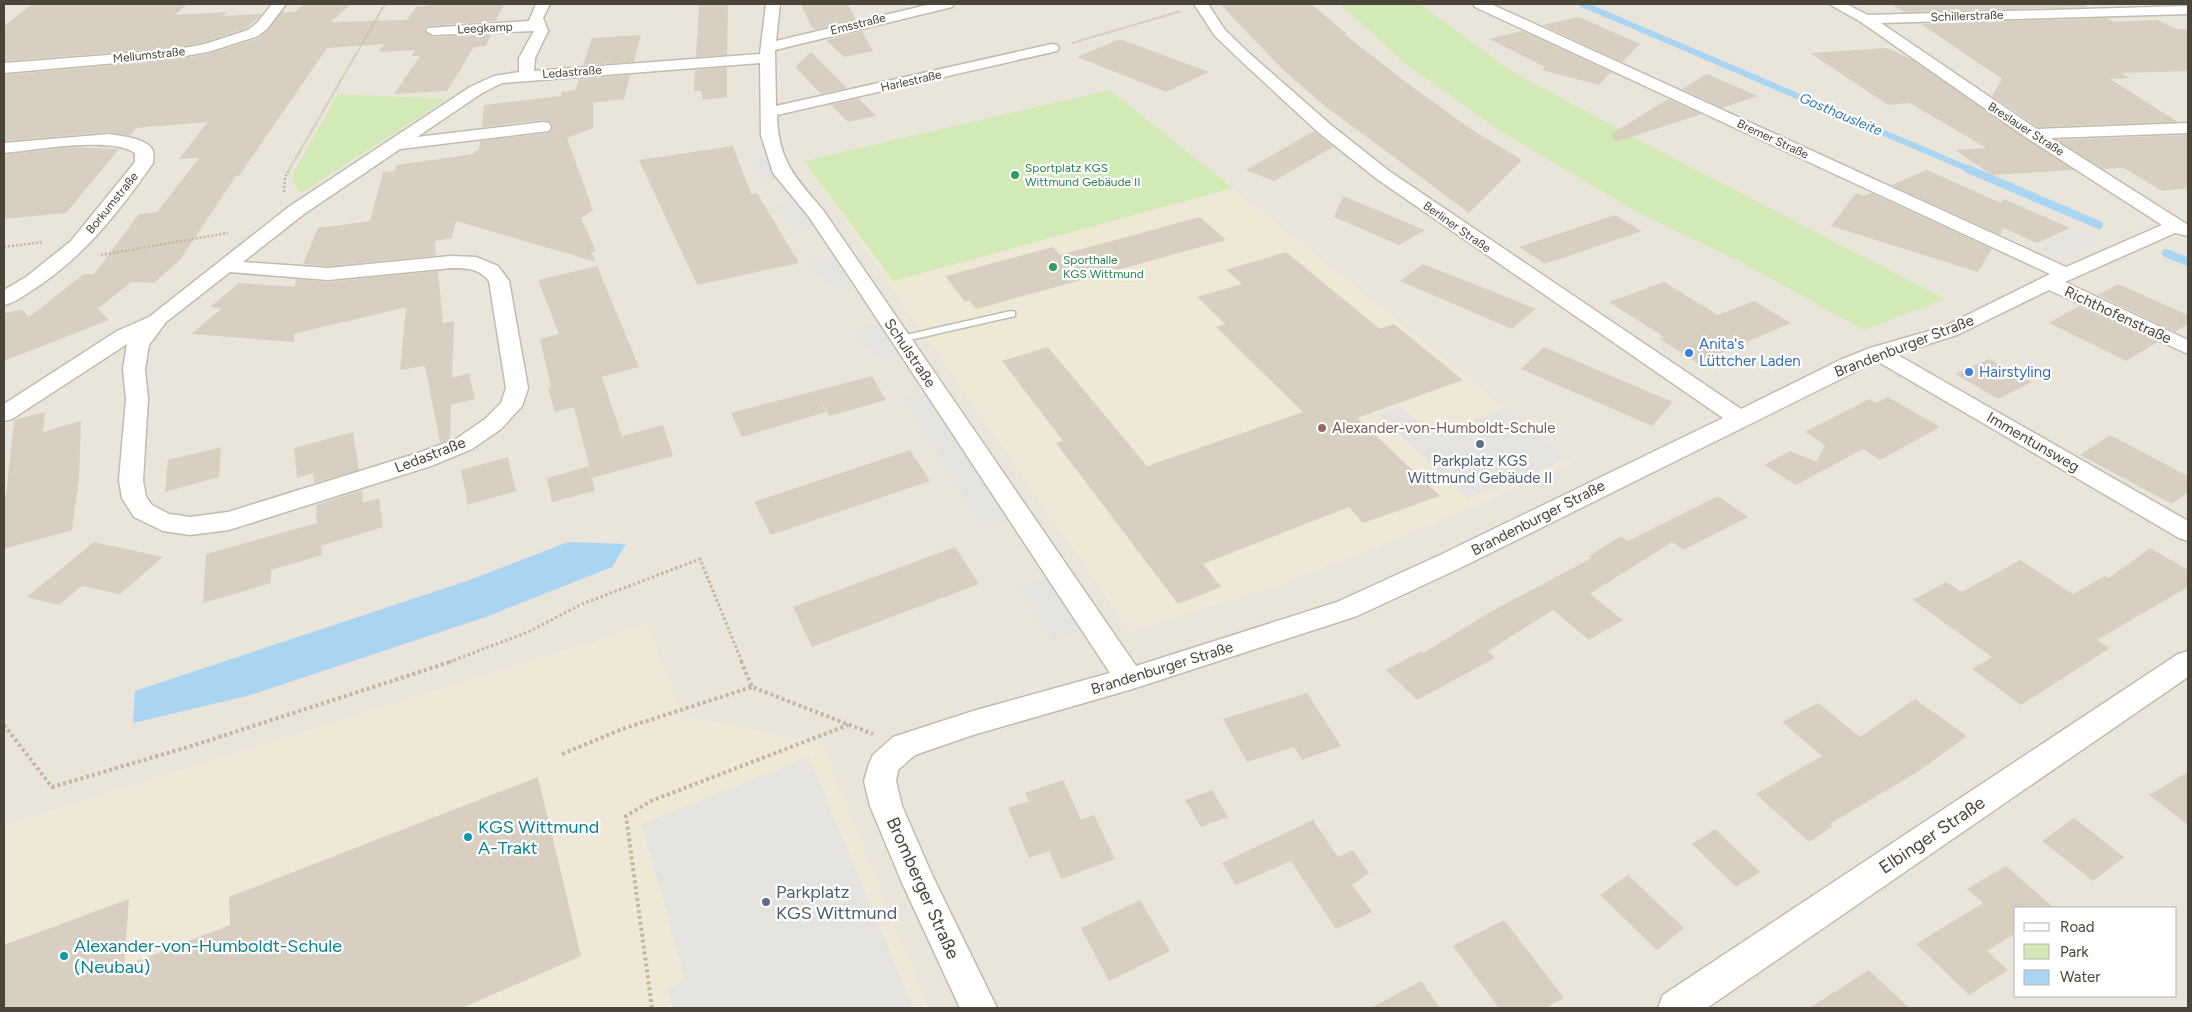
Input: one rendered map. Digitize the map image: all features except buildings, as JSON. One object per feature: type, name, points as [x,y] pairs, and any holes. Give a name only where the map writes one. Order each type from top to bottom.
[{"type":"street","name":"Mellumstraße","points":[[4,68],[173,54],[208,48],[252,33],[262,26],[279,4]]},
{"type":"street","points":[[526,76],[527,58],[540,31],[536,18],[543,4]]},
{"type":"street","name":"Schulstraße","points":[[773,4],[768,52],[769,135],[782,173],[816,214],[1130,680]]},
{"type":"street","name":"Emsstraße","points":[[768,52],[947,4]]},
{"type":"street","name":"Bremer Straße","points":[[1480,4],[2058,278]]},
{"type":"street","name":"Breslauer Straße","points":[[1836,4],[1866,19],[2033,134],[2182,229]]},
{"type":"street","name":"Berliner Straße","points":[[1194,6],[1244,56],[1325,128],[1383,175],[1506,261],[1739,418]]},
{"type":"street","name":"Schillerstraße","points":[[1866,19],[2188,10]]},
{"type":"street","name":"Leegkamp","points":[[433,31],[537,25]]},
{"type":"street","name":"Harlestraße","points":[[770,112],[1052,48]]},
{"type":"street","name":"Ledastraße","points":[[4,414],[125,336],[159,318],[297,210],[490,82],[526,76],[768,52]]},
{"type":"street","name":"Ledastraße","points":[[397,145],[543,127]]},
{"type":"street","points":[[2033,134],[2188,128]]},
{"type":"street","name":"Borkumstraße","points":[[4,148],[109,139],[132,143],[144,151],[144,163],[78,245],[63,259],[4,299]]},
{"type":"street","name":"Brandenburger Straße","points":[[894,755],[973,723],[1130,680],[1347,609],[1399,587],[1848,365],[1878,353],[1950,331],[2058,278],[2182,229]]},
{"type":"street","name":"Ledastraße","points":[[159,318],[138,344],[134,368],[137,399],[131,480],[134,498],[143,512],[163,522],[190,526],[229,521],[423,460],[464,444],[492,424],[511,406],[517,388],[499,280],[491,270],[476,263],[451,262],[328,274],[225,266]]},
{"type":"street","name":"Richthofenstraße","points":[[2058,278],[2188,348]]},
{"type":"street","name":"Immentunsweg","points":[[1878,353],[2188,532]]},
{"type":"street","name":"Elbinger Straße","points":[[1676,1008],[2188,662]]},
{"type":"street","name":"Bromberger Straße","points":[[894,755],[880,781],[886,806],[920,884],[979,1008]]},
{"type":"lane","points":[[901,340],[1011,314]]},
{"type":"path","points":[[297,210],[285,198],[283,187],[285,177],[385,4]]},
{"type":"path","points":[[1052,48],[1173,14],[1194,6]]},
{"type":"path","points":[[63,259],[99,256],[275,226]]},
{"type":"path","points":[[4,725],[52,787],[216,738],[464,657],[528,632],[582,604],[700,559],[752,687]]},
{"type":"path","points":[[562,754],[625,728],[752,687],[849,725],[894,755]]},
{"type":"path","points":[[652,1008],[626,816],[651,801],[849,725]]},
{"type":"shaded area","points":[[4,4],[2188,4],[2188,1008],[4,1008]]},
{"type":"shaded area","points":[[1110,90],[1574,463],[1388,542],[1288,581],[1130,631],[804,161]]},
{"type":"shaded area","points":[[766,157],[778,177],[762,181],[750,160]]},
{"type":"shaded area","points":[[798,201],[815,226],[794,232],[778,206]]},
{"type":"shaded area","points":[[2079,230],[2102,240],[2066,256],[2055,256],[2036,250]]},
{"type":"shaded area","points":[[832,256],[854,283],[832,290],[810,262]]},
{"type":"shaded area","points":[[880,323],[903,355],[879,362],[856,330]]},
{"type":"shaded area","points":[[930,392],[1009,520],[983,528],[905,399]]},
{"type":"shaded area","name":"Parkplatz KGS Wittmund Gebäude II","points":[[1400,406],[1426,429],[1449,429],[1507,408],[1568,459],[1468,498],[1377,414]]},
{"type":"shaded area","points":[[1051,577],[1084,629],[1052,641],[1020,588]]},
{"type":"shaded area","points":[[647,625],[683,716],[822,744],[928,1008],[4,1008],[4,826]]},
{"type":"shaded area","name":"Parkplatz KGS Wittmund","points":[[809,757],[913,1008],[672,1008],[667,989],[685,980],[642,824]]},
{"type":"green space","points":[[1340,4],[1420,4],[1511,71],[1648,145],[1945,299],[1864,330],[1743,263],[1635,211],[1499,130],[1407,65]]},
{"type":"green space","name":"Sportplatz KGS Wittmund Gebäude II","points":[[1110,90],[1233,188],[893,281],[804,161]]},
{"type":"green space","points":[[338,94],[447,99],[301,193],[294,183],[293,174]]},
{"type":"water","points":[[568,542],[626,544],[612,567],[483,618],[247,696],[133,723],[135,691],[467,581]]},
{"type":"waterway","name":"Gasthausleite","points":[[1582,4],[1971,170]]},
{"type":"waterway","name":"Gasthausleite","points":[[1968,169],[2099,225]]},
{"type":"waterway","name":"Gasthausleite","points":[[2166,253],[2188,262]]},
{"type":"place","name":"Sportplatz KGS Wittmund Gebäude II","points":[[1015,175]]},
{"type":"place","name":"Sporthalle KGS Wittmund","points":[[1053,267]]},
{"type":"place","name":"Anita's Lüttcher Laden","points":[[1689,353]]},
{"type":"place","name":"Hairstyling","points":[[1969,372]]},
{"type":"place","name":"Alexander-von-Humboldt-Schule","points":[[1322,428]]},
{"type":"place","name":"Parkplatz KGS Wittmund Gebäude II","points":[[1480,444]]},
{"type":"place","name":"KGS Wittmund A-Trakt","points":[[468,837]]},
{"type":"place","name":"Parkplatz KGS Wittmund","points":[[766,902]]},
{"type":"place","name":"Alexander-von-Humboldt-Schule (Neubau)","points":[[64,956]]}]
